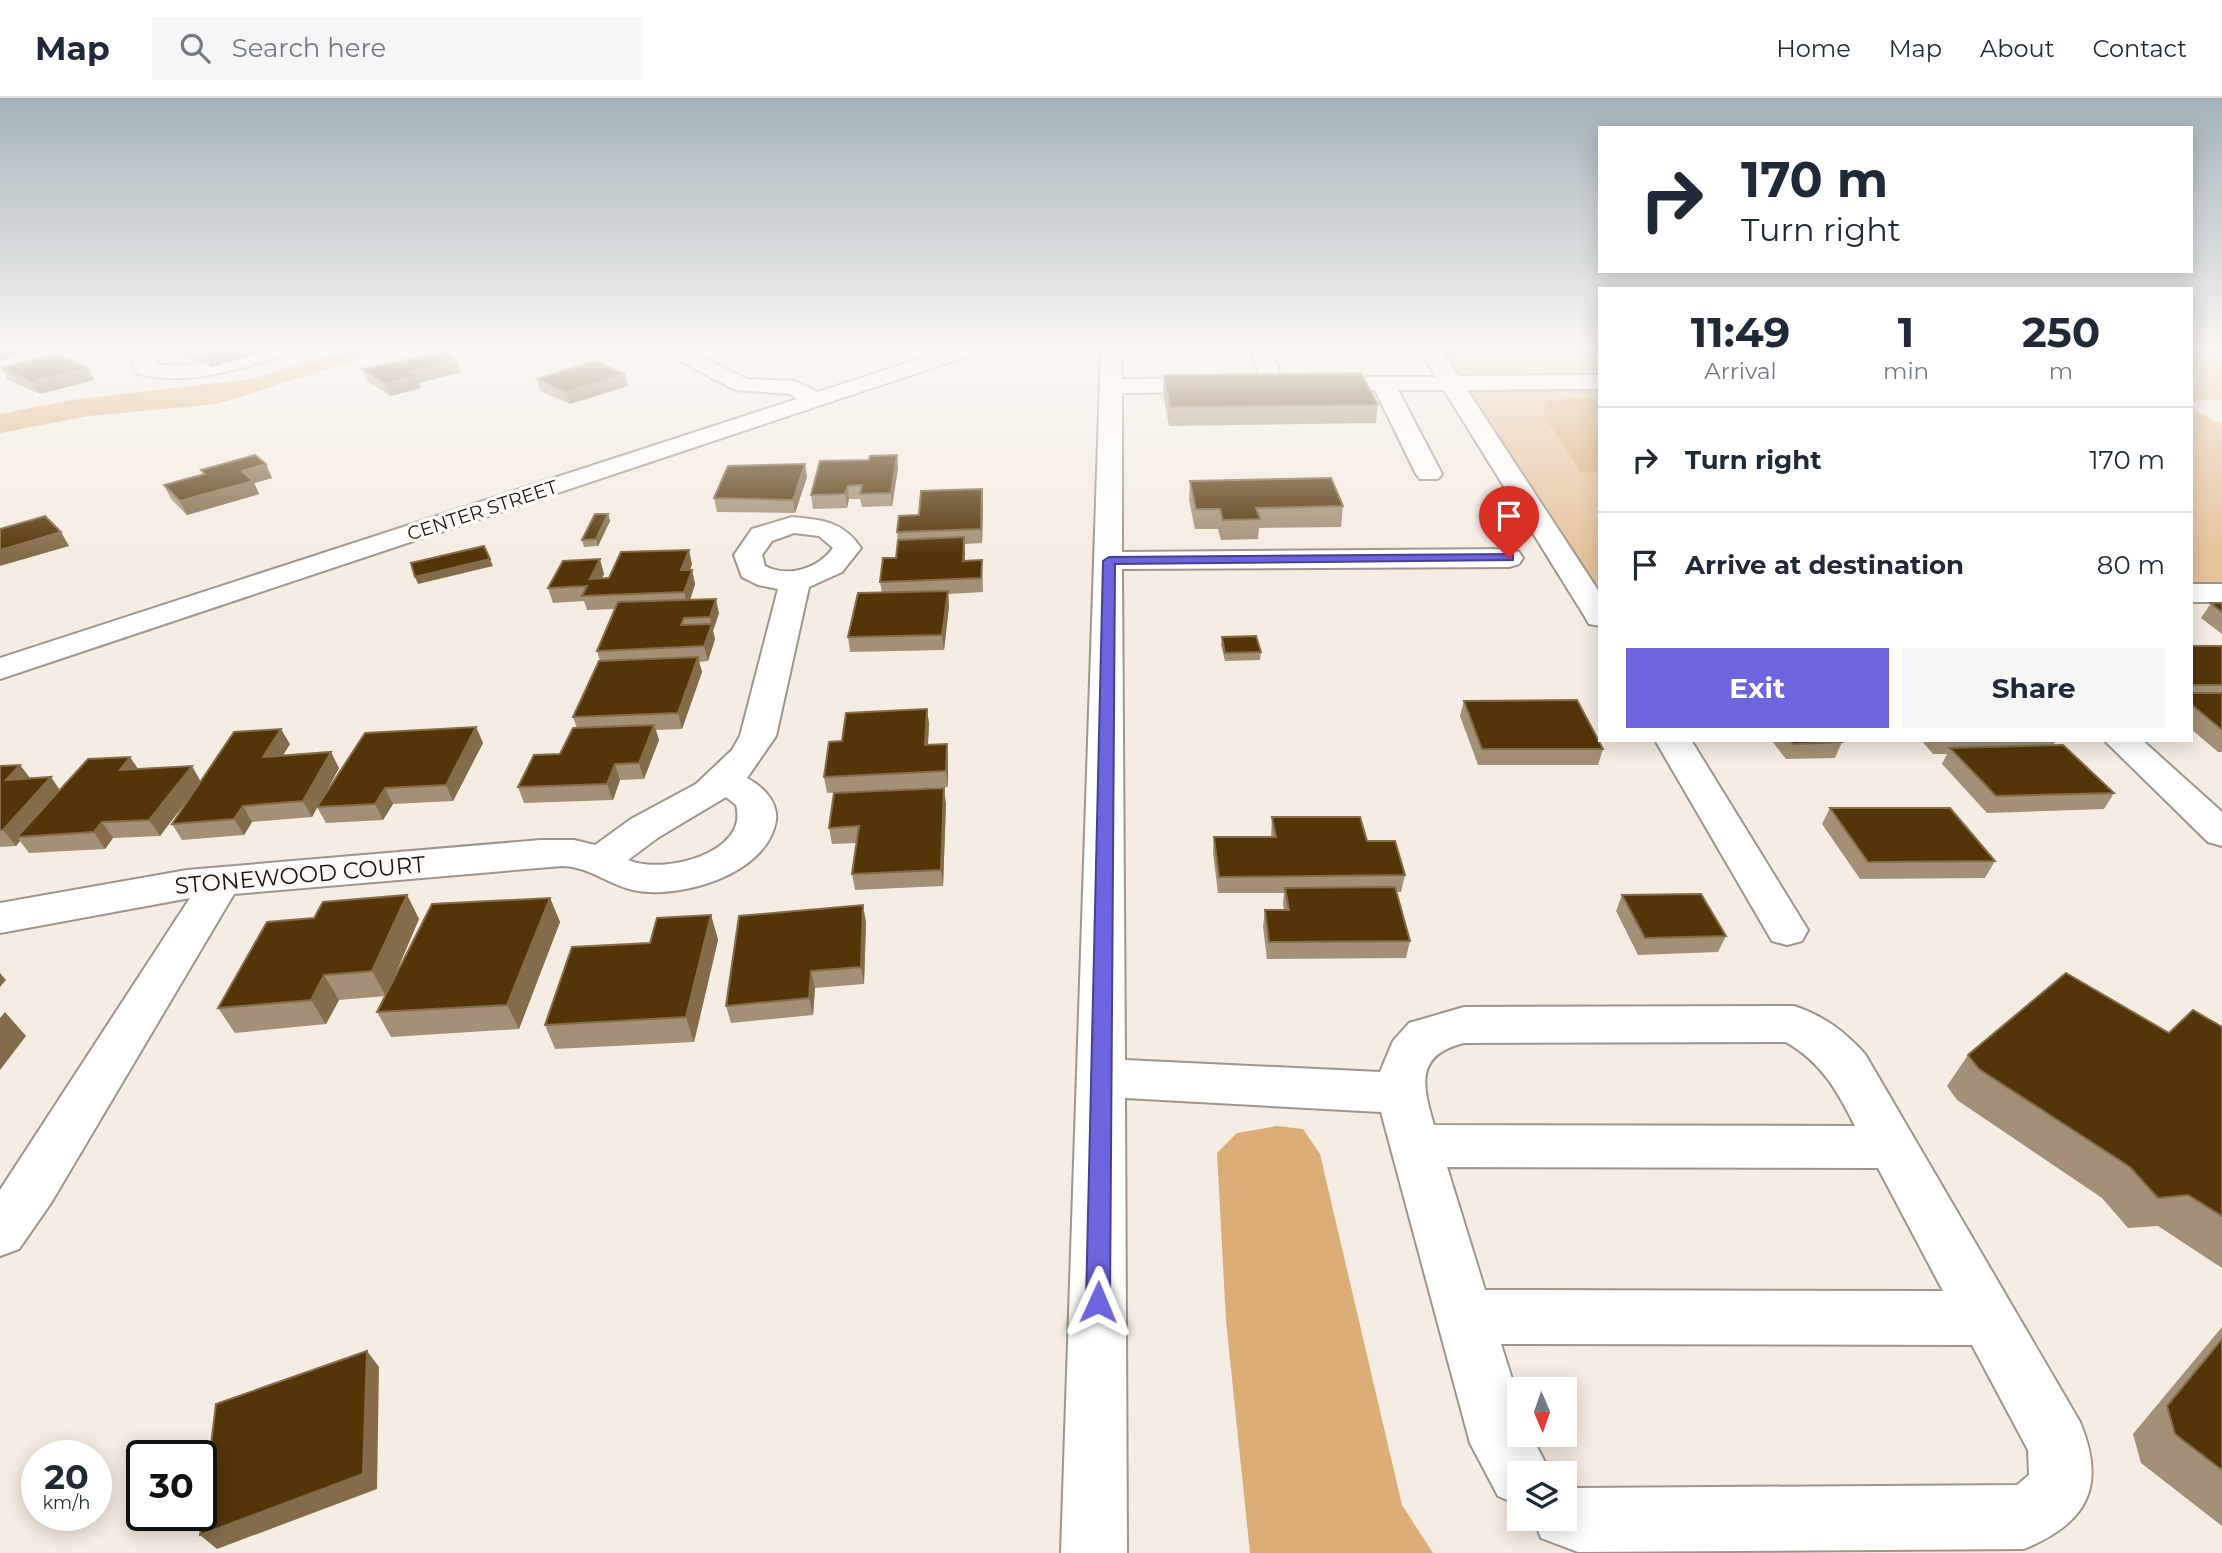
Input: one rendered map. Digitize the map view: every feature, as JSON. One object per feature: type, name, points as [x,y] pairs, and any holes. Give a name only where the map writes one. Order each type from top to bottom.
[{"type":"street","name":"CENTER STREET","points":[[0,669],[757,419]]},
{"type":"street","points":[[1094,1553],[1110,419]]},
{"type":"street","points":[[1401,419],[1429,474]]},
{"type":"street","points":[[1474,419],[1596,605]]},
{"type":"street","points":[[1109,561],[1509,558]]},
{"type":"street","points":[[601,861],[645,828],[703,798],[724,781],[748,753],[758,736],[795,582]]},
{"type":"street","points":[[2193,593],[2222,593]]},
{"type":"street","points":[[1674,742],[1787,930]]},
{"type":"street","points":[[2123,742],[2222,833]]},
{"type":"street","name":"STONEWOOD COURT","points":[[0,918],[149,890],[221,881],[541,853],[575,853],[601,861],[620,873],[649,879],[683,877],[715,866],[741,849],[755,829],[758,810],[749,794],[724,781]]},
{"type":"street","points":[[0,1232],[33,1187],[221,881]]},
{"type":"street","points":[[1513,1461],[1501,1443],[1400,1093],[1404,1068],[1425,1037],[1464,1025],[1794,1024],[1825,1042],[1847,1067],[2058,1444],[2061,1484],[2050,1502],[2024,1517],[1577,1520]]},
{"type":"street","points":[[1102,1078],[1400,1093]]},
{"type":"street","points":[[1415,1146],[1892,1147]]},
{"type":"street","points":[[1464,1317],[1987,1318]]},
{"type":"shaded area","points":[[0,419],[73,419],[0,433]]},
{"type":"shaded area","points":[[1486,419],[1598,419],[1598,592]]},
{"type":"shaded area","points":[[1546,419],[1598,419],[1598,472],[1581,472]]},
{"type":"shaded area","points":[[2193,419],[2211,419],[2222,425],[2222,587],[2193,587]]},
{"type":"shaded area","points":[[1277,1126],[1303,1129],[1320,1154],[1402,1505],[1433,1553],[1250,1553],[1226,1321],[1217,1153],[1237,1133]]},
{"type":"building","points":[[255,455],[266,464],[242,471],[253,481],[180,501],[164,485],[205,474],[201,470]]},
{"type":"building","points":[[897,455],[891,493],[860,494],[862,485],[848,486],[845,494],[811,495],[820,461],[869,460],[870,456]]},
{"type":"building","points":[[805,464],[793,500],[714,498],[728,466]]},
{"type":"building","points":[[1331,478],[1343,506],[1256,508],[1260,519],[1223,520],[1220,509],[1196,509],[1190,481]]},
{"type":"building","points":[[982,489],[981,529],[897,532],[899,516],[919,515],[921,491]]},
{"type":"building","points":[[595,514],[608,514],[596,539],[582,540]]},
{"type":"building","points":[[45,516],[61,532],[0,550],[0,529]]},
{"type":"building","points":[[964,537],[963,561],[982,560],[981,578],[880,582],[883,558],[896,558],[898,540]]},
{"type":"building","points":[[484,546],[490,559],[415,577],[411,563]]},
{"type":"building","points":[[689,550],[681,570],[692,570],[684,592],[582,596],[587,586],[548,588],[563,561],[600,559],[590,579],[609,578],[621,552]]},
{"type":"building","points":[[948,591],[942,635],[848,637],[858,593]]},
{"type":"building","points":[[716,599],[710,617],[684,618],[681,625],[712,624],[704,646],[597,651],[618,602]]},
{"type":"building","points":[[2211,603],[2222,603],[2222,612]]},
{"type":"building","points":[[1256,636],[1261,652],[1225,653],[1222,637]]},
{"type":"building","points":[[2193,646],[2222,646],[2222,685],[2193,685]]},
{"type":"building","points":[[698,657],[678,713],[573,717],[599,661]]},
{"type":"building","points":[[2193,693],[2222,693],[2222,730],[2193,706]]},
{"type":"building","points":[[1577,700],[1603,749],[1482,749],[1464,701]]},
{"type":"building","points":[[927,709],[925,745],[947,744],[946,771],[824,777],[829,742],[842,741],[846,713]]},
{"type":"building","points":[[654,725],[639,763],[615,764],[607,784],[518,787],[534,755],[560,754],[573,728]]},
{"type":"building","points":[[476,727],[446,785],[385,788],[375,804],[317,807],[365,733]]},
{"type":"building","points":[[281,729],[263,757],[331,752],[303,801],[243,806],[234,819],[172,824],[234,732]]},
{"type":"building","points":[[1792,742],[1842,742],[1793,744]]},
{"type":"building","points":[[2063,745],[2114,793],[1996,796],[1950,748]]},
{"type":"building","points":[[130,757],[120,770],[192,766],[149,820],[102,822],[94,832],[17,837],[88,759]]},
{"type":"building","points":[[20,765],[6,780],[51,777],[3,830],[0,830],[0,766]]},
{"type":"building","points":[[944,788],[941,870],[852,874],[859,826],[829,828],[834,793]]},
{"type":"building","points":[[1830,808],[1950,808],[1995,861],[1868,862]]},
{"type":"building","points":[[1272,817],[1360,817],[1367,841],[1395,841],[1405,875],[1219,877],[1214,837],[1276,837]]},
{"type":"building","points":[[1395,887],[1410,941],[1269,942],[1265,910],[1289,910],[1285,888]]},
{"type":"building","points":[[1701,894],[1726,936],[1645,938],[1622,895]]},
{"type":"building","points":[[407,895],[372,971],[324,975],[311,1000],[218,1008],[267,922],[314,918],[323,902]]},
{"type":"building","points":[[550,898],[507,1005],[377,1012],[432,904]]},
{"type":"building","points":[[863,905],[861,967],[811,971],[809,998],[726,1006],[739,916]]},
{"type":"building","points":[[711,915],[686,1017],[545,1025],[572,947],[650,943],[657,918]]},
{"type":"building","points":[[2066,973],[2169,1033],[2193,1010],[2222,1027],[2222,1216],[2188,1195],[2158,1198],[2130,1167],[1979,1069],[1968,1055]]},
{"type":"building","points":[[2222,1339],[2222,1470],[2175,1434],[2167,1406]]},
{"type":"building","points":[[367,1351],[363,1474],[217,1529],[217,1440],[212,1440],[216,1404]]},
{"type":"route","points":[[1098,1302],[1109,561],[1509,558]]}]
